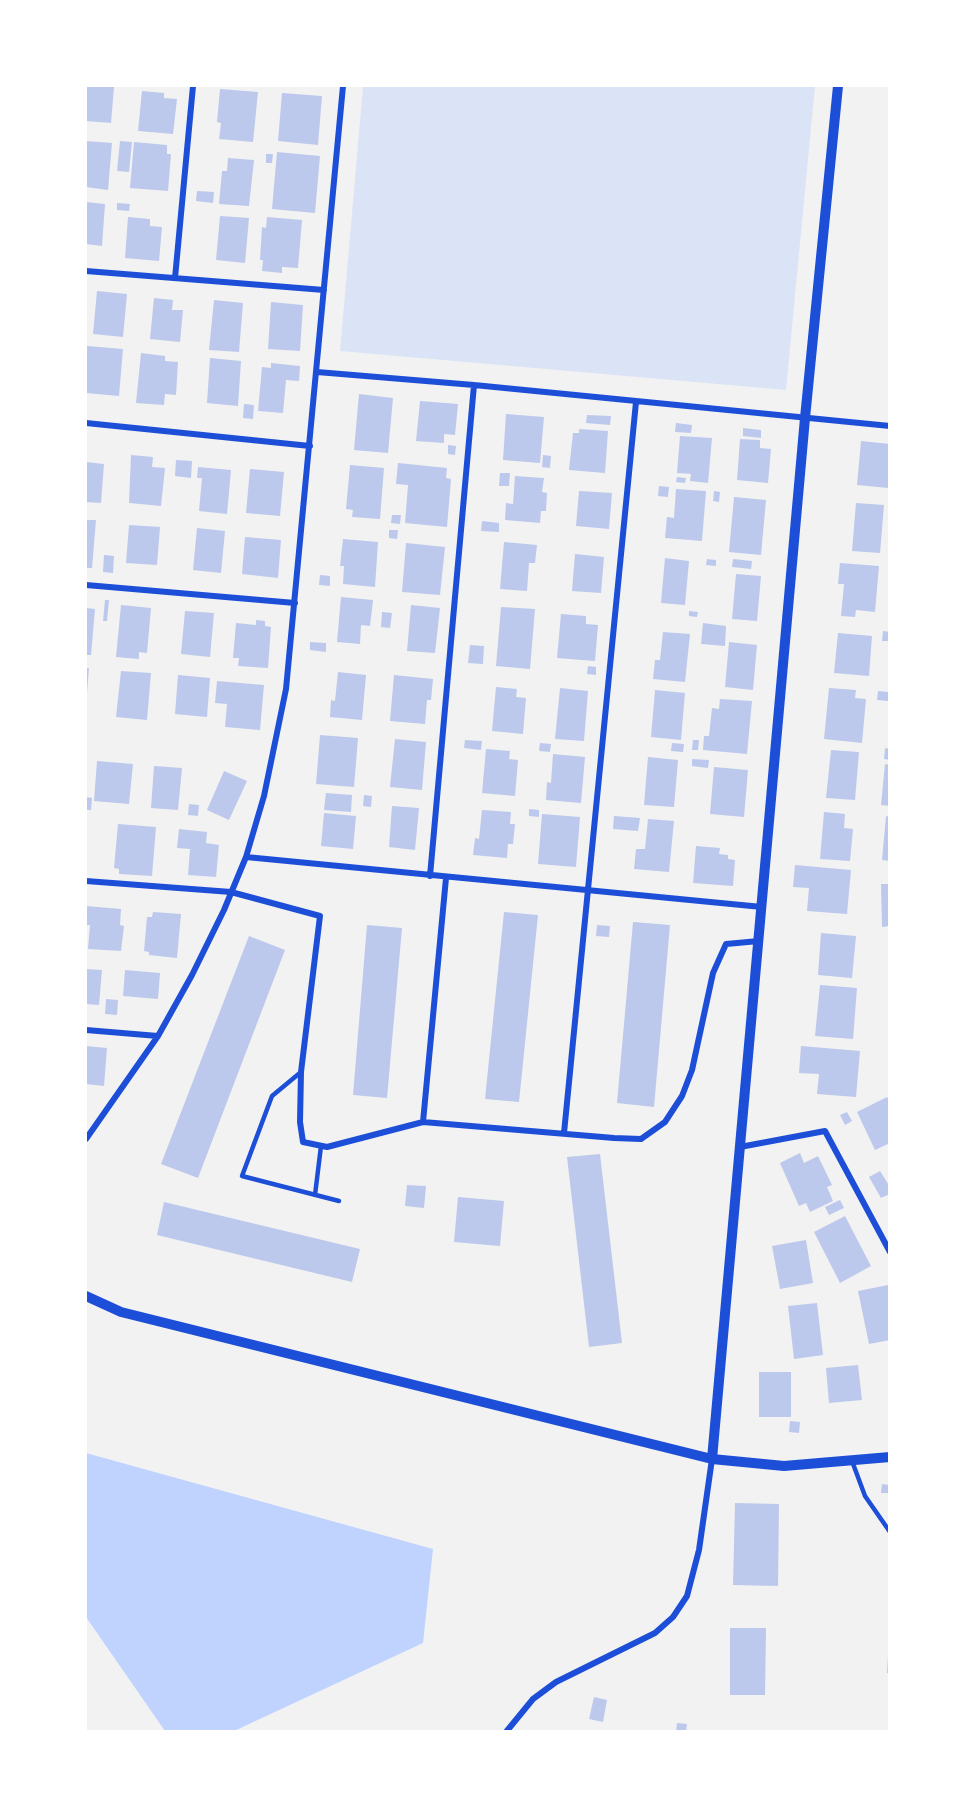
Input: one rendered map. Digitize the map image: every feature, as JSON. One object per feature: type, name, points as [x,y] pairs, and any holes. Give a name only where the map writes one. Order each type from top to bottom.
[{"type":"street","points":[[175,278],[193,86]]},
{"type":"street","points":[[86,1139],[158,1036],[192,975],[224,910],[246,857],[264,796],[286,689],[343,86]]},
{"type":"street","points":[[506,1731],[533,1699],[556,1682],[655,1633],[673,1617],[687,1596],[699,1550],[712,1459],[805,418],[838,86]]},
{"type":"street","points":[[86,271],[324,290]]},
{"type":"street","points":[[317,372],[890,426]]},
{"type":"street","points":[[430,876],[474,385]]},
{"type":"street","points":[[564,1133],[636,402]]},
{"type":"street","points":[[86,423],[310,446]]},
{"type":"street","points":[[86,585],[295,603]]},
{"type":"street","points":[[246,857],[762,907]]},
{"type":"street","points":[[423,1122],[446,878]]},
{"type":"street","points":[[86,881],[231,892],[320,916],[301,1072],[300,1122],[303,1142],[327,1148],[423,1122],[641,1138],[665,1122],[682,1096],[692,1070],[713,973],[726,944],[759,941]]},
{"type":"street","points":[[86,1030],[158,1036]]},
{"type":"street","points":[[740,1147],[825,1131],[890,1252]]},
{"type":"street","points":[[86,1296],[132,1315],[712,1459],[784,1466],[890,1457]]},
{"type":"lane","points":[[301,1072],[272,1096],[242,1176],[339,1201]]},
{"type":"lane","points":[[315,1195],[321,1146]]},
{"type":"lane","points":[[852,1461],[865,1496],[890,1532]]},
{"type":"shaded area","points":[[363,86],[815,86],[786,390],[340,351]]},
{"type":"water","points":[[86,1453],[433,1549],[423,1643],[234,1731],[165,1731],[86,1617]]},
{"type":"building","points":[[86,86],[114,87],[111,123],[86,121]]},
{"type":"building","points":[[220,89],[258,92],[253,142],[219,139],[221,123],[217,122]]},
{"type":"building","points":[[142,91],[164,93],[164,98],[177,99],[173,134],[138,131]]},
{"type":"building","points":[[282,93],[322,96],[318,145],[278,141]]},
{"type":"building","points":[[86,141],[112,143],[108,190],[86,187]]},
{"type":"building","points":[[120,141],[132,142],[129,172],[117,171]]},
{"type":"building","points":[[134,142],[167,145],[167,154],[171,154],[168,191],[130,188]]},
{"type":"building","points":[[277,152],[320,156],[315,213],[272,209]]},
{"type":"building","points":[[266,154],[273,154],[272,163],[266,163]]},
{"type":"building","points":[[228,158],[254,160],[249,206],[219,204],[222,171],[227,171]]},
{"type":"building","points":[[197,191],[214,192],[213,203],[196,201]]},
{"type":"building","points":[[86,202],[105,204],[102,246],[86,244]]},
{"type":"building","points":[[117,203],[130,204],[129,211],[117,210]]},
{"type":"building","points":[[220,216],[249,218],[245,263],[216,260]]},
{"type":"building","points":[[128,217],[150,219],[150,226],[162,227],[159,261],[125,258]]},
{"type":"building","points":[[267,217],[302,220],[298,268],[282,267],[282,273],[262,271],[263,260],[260,260],[262,227],[266,228]]},
{"type":"building","points":[[97,291],[127,294],[123,337],[93,334]]},
{"type":"building","points":[[154,298],[173,300],[172,310],[183,310],[180,342],[150,339]]},
{"type":"building","points":[[214,300],[243,303],[239,352],[209,350]]},
{"type":"building","points":[[271,302],[303,305],[300,351],[268,349]]},
{"type":"building","points":[[87,346],[123,349],[119,396],[86,393]]},
{"type":"building","points":[[141,353],[165,356],[165,361],[178,362],[176,395],[165,394],[164,405],[136,403]]},
{"type":"building","points":[[210,358],[241,361],[238,406],[207,403]]},
{"type":"building","points":[[271,363],[300,366],[299,381],[286,380],[283,413],[258,411],[262,367],[271,368]]},
{"type":"building","points":[[359,394],[393,398],[388,453],[354,450]]},
{"type":"building","points":[[420,401],[458,404],[455,435],[444,434],[444,443],[416,441]]},
{"type":"building","points":[[244,404],[254,405],[253,419],[243,418]]},
{"type":"building","points":[[506,414],[544,417],[540,463],[503,460]]},
{"type":"building","points":[[587,415],[611,416],[610,425],[586,423]]},
{"type":"building","points":[[676,423],[692,425],[691,433],[675,432]]},
{"type":"building","points":[[743,428],[761,430],[761,438],[743,436]]},
{"type":"building","points":[[579,429],[608,431],[605,473],[569,470],[573,433],[579,433]]},
{"type":"building","points":[[680,436],[712,438],[708,483],[690,481],[691,474],[677,473]]},
{"type":"building","points":[[740,439],[760,440],[760,448],[771,449],[768,483],[737,480]]},
{"type":"building","points":[[861,441],[890,444],[888,488],[857,485]]},
{"type":"building","points":[[448,445],[456,446],[455,455],[448,454]]},
{"type":"building","points":[[131,455],[153,457],[152,467],[165,468],[161,506],[129,503]]},
{"type":"building","points":[[543,455],[551,456],[550,468],[542,467]]},
{"type":"building","points":[[176,460],[192,461],[191,478],[175,476]]},
{"type":"building","points":[[86,462],[104,464],[101,503],[86,502]]},
{"type":"building","points":[[398,463],[447,468],[446,478],[451,479],[447,527],[405,523],[408,485],[396,484]]},
{"type":"building","points":[[350,465],[384,468],[380,519],[352,517],[353,510],[346,509]]},
{"type":"building","points":[[198,467],[231,470],[227,514],[199,511],[202,478],[197,478]]},
{"type":"building","points":[[250,469],[284,472],[280,516],[246,513]]},
{"type":"building","points":[[500,473],[510,473],[509,486],[499,486]]},
{"type":"building","points":[[515,476],[544,478],[542,492],[547,493],[546,511],[541,511],[540,523],[505,520],[506,503],[513,504]]},
{"type":"building","points":[[677,477],[686,478],[685,483],[676,482]]},
{"type":"building","points":[[659,486],[669,487],[668,497],[658,496]]},
{"type":"building","points":[[676,489],[706,491],[702,541],[665,538],[667,517],[674,518]]},
{"type":"building","points":[[579,491],[612,493],[609,529],[576,526]]},
{"type":"building","points":[[714,491],[720,492],[719,502],[713,501]]},
{"type":"building","points":[[734,497],[766,500],[761,555],[729,552]]},
{"type":"building","points":[[856,503],[884,505],[880,553],[852,551]]},
{"type":"building","points":[[392,515],[401,515],[400,524],[391,523]]},
{"type":"building","points":[[86,520],[96,520],[92,568],[86,568]]},
{"type":"building","points":[[482,521],[499,523],[499,532],[481,531]]},
{"type":"building","points":[[129,525],[160,527],[157,565],[126,563]]},
{"type":"building","points":[[197,528],[225,531],[221,573],[193,570]]},
{"type":"building","points":[[389,530],[398,530],[397,539],[389,538]]},
{"type":"building","points":[[245,537],[281,540],[278,578],[242,574]]},
{"type":"building","points":[[343,539],[378,542],[375,587],[343,584],[344,566],[340,566]]},
{"type":"building","points":[[504,542],[537,545],[535,563],[529,563],[527,591],[500,589]]},
{"type":"building","points":[[406,543],[445,547],[440,595],[402,592]]},
{"type":"building","points":[[575,554],[604,557],[601,593],[572,591]]},
{"type":"building","points":[[104,555],[114,556],[113,573],[103,572]]},
{"type":"building","points":[[665,558],[689,561],[685,605],[661,603]]},
{"type":"building","points":[[707,559],[716,560],[716,566],[706,565]]},
{"type":"building","points":[[733,559],[752,561],[751,569],[732,567]]},
{"type":"building","points":[[840,563],[879,566],[875,612],[856,610],[855,617],[841,616],[844,584],[838,584]]},
{"type":"building","points":[[736,574],[761,576],[757,621],[732,619]]},
{"type":"building","points":[[320,575],[330,576],[330,586],[319,585]]},
{"type":"building","points":[[341,597],[373,600],[370,626],[361,625],[360,644],[337,642]]},
{"type":"building","points":[[105,600],[109,600],[107,621],[103,621]]},
{"type":"building","points":[[121,605],[151,608],[147,653],[139,652],[139,659],[116,657]]},
{"type":"building","points":[[411,605],[440,608],[435,653],[407,651]]},
{"type":"building","points":[[501,607],[535,609],[530,669],[496,666]]},
{"type":"building","points":[[86,608],[95,609],[91,655],[86,655]]},
{"type":"building","points":[[185,611],[214,613],[210,657],[181,654]]},
{"type":"building","points":[[689,611],[698,612],[697,617],[689,616]]},
{"type":"building","points":[[382,612],[392,613],[390,628],[381,627]]},
{"type":"building","points":[[561,614],[586,616],[586,624],[598,625],[595,661],[557,658]]},
{"type":"building","points":[[256,620],[265,621],[265,626],[271,627],[268,668],[238,666],[239,658],[233,658],[236,623],[256,625]]},
{"type":"building","points":[[703,623],[726,626],[725,646],[701,644]]},
{"type":"building","points":[[883,631],[890,632],[890,641],[882,641]]},
{"type":"building","points":[[663,632],[690,634],[685,682],[653,679],[655,660],[660,660]]},
{"type":"building","points":[[838,633],[872,636],[869,676],[834,673]]},
{"type":"building","points":[[310,642],[326,643],[326,652],[310,650]]},
{"type":"building","points":[[729,642],[757,645],[753,690],[725,687]]},
{"type":"building","points":[[470,645],[484,646],[483,664],[468,663]]},
{"type":"building","points":[[588,666],[596,667],[596,675],[587,674]]},
{"type":"building","points":[[86,668],[89,668],[87,693],[86,693]]},
{"type":"building","points":[[121,671],[151,673],[147,720],[116,717]]},
{"type":"building","points":[[338,672],[366,675],[362,720],[330,717],[331,700],[335,701]]},
{"type":"building","points":[[178,675],[210,678],[207,717],[175,714]]},
{"type":"building","points":[[394,675],[433,679],[431,700],[427,700],[425,724],[390,721]]},
{"type":"building","points":[[217,681],[264,685],[260,730],[225,727],[227,704],[215,703]]},
{"type":"building","points":[[496,687],[517,689],[516,697],[526,698],[523,734],[492,731]]},
{"type":"building","points":[[560,688],[588,691],[584,741],[555,739]]},
{"type":"building","points":[[829,688],[856,690],[855,698],[866,699],[862,743],[824,739]]},
{"type":"building","points":[[655,690],[685,693],[681,740],[651,737]]},
{"type":"building","points":[[878,691],[888,692],[888,701],[877,700]]},
{"type":"building","points":[[720,699],[752,701],[747,754],[703,750],[704,736],[709,736],[712,708],[719,709]]},
{"type":"building","points":[[320,735],[358,738],[354,787],[316,784]]},
{"type":"building","points":[[395,739],[426,742],[422,790],[390,787]]},
{"type":"building","points":[[465,740],[482,741],[481,750],[464,748]]},
{"type":"building","points":[[693,740],[699,740],[698,750],[692,750]]},
{"type":"building","points":[[540,743],[551,744],[550,752],[539,751]]},
{"type":"building","points":[[672,743],[684,744],[683,752],[671,751]]},
{"type":"building","points":[[885,748],[890,749],[890,760],[884,759]]},
{"type":"building","points":[[486,749],[510,751],[509,759],[518,760],[515,796],[482,793]]},
{"type":"building","points":[[831,750],[859,752],[855,800],[826,798]]},
{"type":"building","points":[[553,754],[585,757],[581,803],[546,800],[547,782],[551,783]]},
{"type":"building","points":[[648,757],[678,760],[674,807],[644,805]]},
{"type":"building","points":[[692,759],[709,760],[708,768],[692,766]]},
{"type":"building","points":[[97,761],[133,764],[129,804],[94,801]]},
{"type":"building","points":[[885,764],[890,765],[890,806],[881,805]]},
{"type":"building","points":[[154,766],[182,768],[178,810],[151,808]]},
{"type":"building","points":[[714,767],[748,770],[744,817],[710,814]]},
{"type":"building","points":[[224,771],[247,781],[229,820],[207,810]]},
{"type":"building","points":[[326,793],[352,795],[351,812],[324,810]]},
{"type":"building","points":[[364,795],[372,796],[371,807],[363,806]]},
{"type":"building","points":[[86,797],[92,798],[91,810],[86,810]]},
{"type":"building","points":[[189,804],[199,805],[198,816],[188,815]]},
{"type":"building","points":[[392,806],[419,808],[415,850],[389,847]]},
{"type":"building","points":[[529,809],[539,810],[539,817],[529,816]]},
{"type":"building","points":[[482,810],[511,812],[510,824],[515,824],[513,844],[508,844],[507,858],[473,855],[475,838],[479,839]]},
{"type":"building","points":[[824,812],[845,814],[844,828],[853,829],[850,861],[820,859]]},
{"type":"building","points":[[324,813],[356,816],[353,849],[321,846]]},
{"type":"building","points":[[542,814],[580,817],[576,867],[538,864]]},
{"type":"building","points":[[614,816],[640,818],[638,831],[613,829]]},
{"type":"building","points":[[886,816],[890,817],[890,861],[882,860]]},
{"type":"building","points":[[648,819],[674,821],[669,872],[634,869],[636,849],[645,849]]},
{"type":"building","points":[[118,824],[156,827],[152,876],[119,874],[119,869],[114,868]]},
{"type":"building","points":[[179,829],[207,832],[206,843],[219,845],[216,877],[188,875],[190,849],[177,848]]},
{"type":"building","points":[[696,846],[720,848],[719,854],[728,855],[728,859],[735,860],[733,886],[693,883]]},
{"type":"building","points":[[795,865],[851,870],[847,914],[807,911],[809,888],[793,887]]},
{"type":"building","points":[[881,884],[890,884],[890,926],[882,927]]},
{"type":"building","points":[[86,906],[121,909],[120,925],[124,926],[121,951],[88,949],[90,925],[86,925]]},
{"type":"building","points":[[153,912],[181,914],[177,958],[149,955],[149,952],[144,951],[147,917],[152,917]]},
{"type":"building","points":[[504,912],[538,915],[519,1102],[485,1099]]},
{"type":"building","points":[[633,922],[670,925],[654,1107],[617,1103]]},
{"type":"building","points":[[367,925],[402,928],[387,1098],[353,1095]]},
{"type":"building","points":[[597,925],[610,926],[609,937],[596,936]]},
{"type":"building","points":[[821,933],[856,936],[852,978],[818,975]]},
{"type":"building","points":[[249,936],[285,950],[198,1178],[161,1164]]},
{"type":"building","points":[[86,969],[102,970],[99,1005],[86,1004]]},
{"type":"building","points":[[125,970],[160,973],[158,999],[123,996]]},
{"type":"building","points":[[820,985],[857,988],[853,1039],[815,1036]]},
{"type":"building","points":[[106,999],[118,1000],[117,1015],[105,1014]]},
{"type":"building","points":[[86,1046],[107,1048],[104,1086],[86,1084]]},
{"type":"building","points":[[801,1046],[860,1051],[856,1097],[817,1094],[819,1074],[799,1073]]},
{"type":"building","points":[[887,1097],[890,1102],[890,1143],[875,1150],[857,1112]]},
{"type":"building","points":[[847,1112],[852,1121],[845,1125],[840,1115]]},
{"type":"building","points":[[800,1153],[804,1163],[818,1156],[832,1185],[827,1187],[833,1201],[810,1212],[806,1203],[799,1206],[780,1163]]},
{"type":"building","points":[[600,1154],[622,1343],[589,1347],[567,1157]]},
{"type":"building","points":[[880,1171],[890,1187],[890,1194],[881,1198],[869,1177]]},
{"type":"building","points":[[407,1185],[426,1186],[424,1208],[405,1206]]},
{"type":"building","points":[[458,1197],[504,1201],[500,1246],[454,1242]]},
{"type":"building","points":[[840,1200],[844,1208],[829,1215],[825,1207]]},
{"type":"building","points":[[164,1202],[360,1249],[352,1282],[157,1235]]},
{"type":"building","points":[[845,1216],[871,1266],[840,1283],[814,1232]]},
{"type":"building","points":[[806,1240],[813,1283],[780,1289],[772,1246]]},
{"type":"building","points":[[888,1285],[890,1340],[869,1344],[858,1291]]},
{"type":"building","points":[[817,1303],[823,1355],[794,1359],[788,1306]]},
{"type":"building","points":[[858,1365],[862,1400],[829,1403],[826,1368]]},
{"type":"building","points":[[759,1372],[791,1372],[791,1417],[759,1417]]},
{"type":"building","points":[[790,1421],[800,1422],[799,1433],[789,1432]]},
{"type":"building","points":[[882,1484],[890,1485],[890,1493],[881,1493]]},
{"type":"building","points":[[735,1503],[779,1504],[778,1586],[733,1585]]},
{"type":"building","points":[[730,1628],[766,1628],[765,1695],[730,1695]]},
{"type":"building","points":[[888,1656],[890,1656],[890,1673],[887,1673]]},
{"type":"building","points":[[594,1697],[607,1700],[603,1722],[589,1719]]},
{"type":"building","points":[[677,1723],[687,1724],[686,1732],[676,1732]]}]
